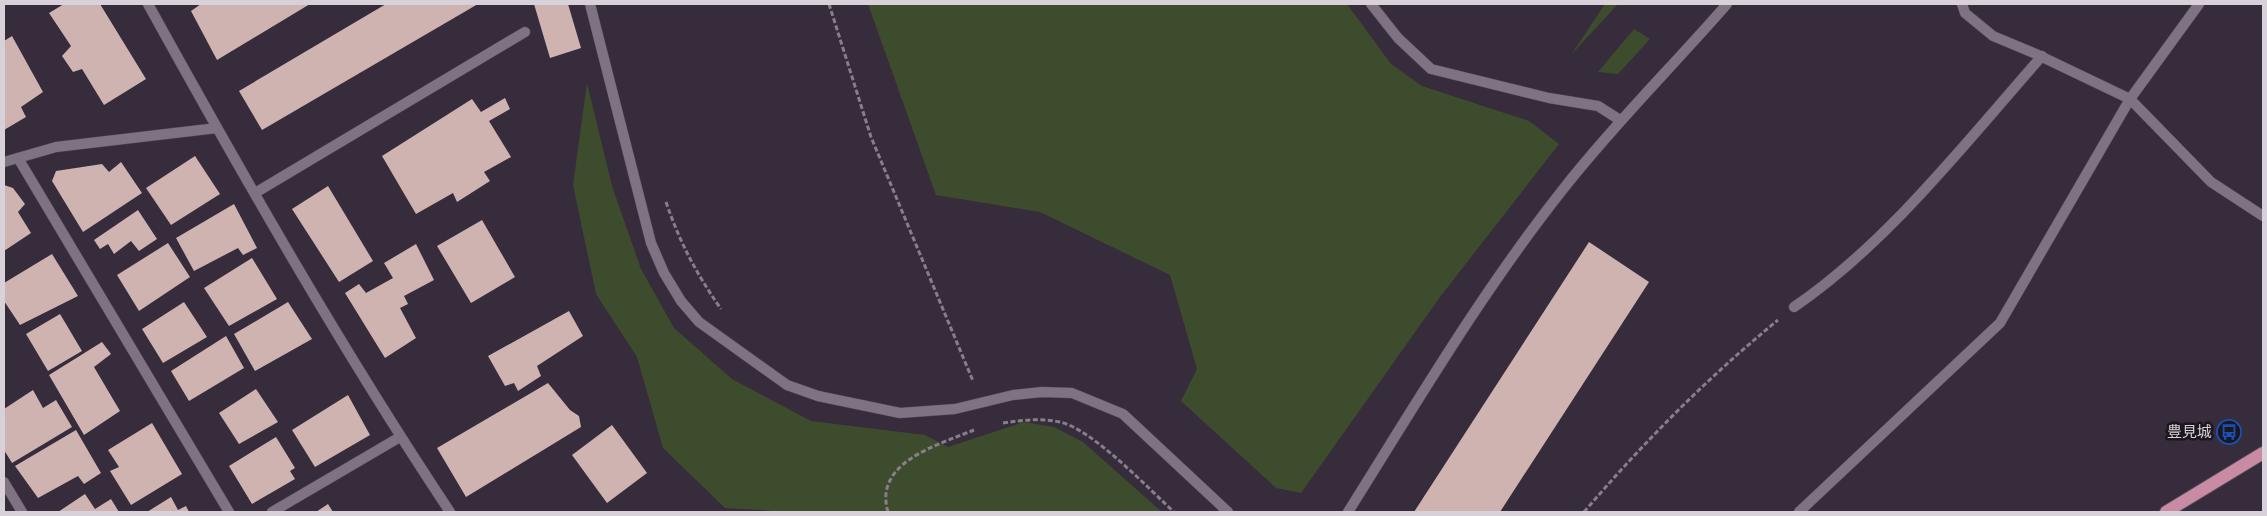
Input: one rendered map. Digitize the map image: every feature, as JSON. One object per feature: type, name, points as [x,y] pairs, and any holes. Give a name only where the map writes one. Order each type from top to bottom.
[{"type":"main road","points":[[2166,512],[2263,453]]},
{"type":"street","points":[[148,4],[217,128],[400,437],[450,512]]},
{"type":"street","points":[[590,4],[651,243],[664,273],[681,301],[699,322],[786,386],[818,396],[900,413],[931,412],[1042,392],[1072,393],[1124,414],[1228,512]]},
{"type":"street","points":[[1371,4],[1398,38],[1431,69],[1549,98],[1598,106],[1620,120]]},
{"type":"street","points":[[1348,512],[1460,333],[1508,263],[1564,188],[1620,120],[1727,4]]},
{"type":"street","points":[[1962,4],[1965,13],[1993,36],[2042,56],[2130,99],[2211,182],[2263,216]]},
{"type":"street","points":[[1799,512],[2000,323],[2130,99],[2199,4]]},
{"type":"street","points":[[255,193],[524,32]]},
{"type":"street","points":[[1794,307],[1825,286],[1914,201],[2042,56]]},
{"type":"street","points":[[4,162],[56,147],[217,128]]},
{"type":"street","points":[[18,158],[229,512]]},
{"type":"street","points":[[272,512],[400,437]]},
{"type":"street","points":[[4,482],[22,512]]},
{"type":"path","points":[[829,4],[871,137],[973,382],[982,426],[917,454],[890,476],[884,498],[888,512]]},
{"type":"path","points":[[663,194],[677,232],[697,274],[722,309]]},
{"type":"path","points":[[1584,512],[1662,425],[1725,364],[1794,307]]},
{"type":"path","points":[[965,384],[973,382]]},
{"type":"path","points":[[1000,423],[1028,419],[1062,422],[1095,440],[1174,512]]},
{"type":"green space","points":[[868,4],[1347,4],[1391,64],[1422,86],[1529,121],[1559,144],[1440,297],[1301,493],[1276,488],[1181,401],[1197,369],[1170,275],[1040,212],[936,195]]},
{"type":"green space","points":[[1605,4],[1618,4],[1571,55]]},
{"type":"green space","points":[[1634,29],[1650,39],[1618,74],[1598,72]]},
{"type":"green space","points":[[587,83],[612,186],[641,269],[674,328],[732,379],[811,421],[925,435],[948,447],[1024,422],[1054,427],[1083,442],[1162,512],[791,512],[725,508],[663,448],[637,357],[596,294],[573,185]]},
{"type":"building","points":[[64,4],[100,4],[146,79],[104,105],[82,69],[73,72],[62,56],[71,46],[49,13]]},
{"type":"building","points":[[201,4],[310,4],[217,60],[191,11]]},
{"type":"building","points":[[386,4],[478,4],[262,130],[239,91]]},
{"type":"building","points":[[534,4],[568,4],[581,48],[550,58]]},
{"type":"building","points":[[12,36],[43,92],[21,107],[26,117],[4,130],[4,41]]},
{"type":"building","points":[[505,98],[510,109],[489,121],[511,157],[484,172],[490,181],[457,202],[453,193],[416,214],[382,156],[472,99],[481,112]]},
{"type":"building","points":[[195,156],[220,194],[171,225],[146,188]]},
{"type":"building","points":[[121,162],[142,193],[83,232],[52,181],[56,171],[102,164],[109,172]]},
{"type":"building","points":[[4,185],[13,188],[25,204],[18,212],[31,233],[4,251]]},
{"type":"building","points":[[328,186],[373,261],[339,282],[292,209]]},
{"type":"building","points":[[234,204],[257,248],[243,255],[238,248],[194,271],[176,238]]},
{"type":"building","points":[[138,210],[157,239],[139,251],[131,241],[114,254],[108,244],[100,249],[94,240]]},
{"type":"building","points":[[482,220],[515,277],[471,303],[437,246]]},
{"type":"building","points":[[1589,242],[1649,282],[1500,512],[1414,512]]},
{"type":"building","points":[[168,243],[190,277],[139,311],[117,275]]},
{"type":"building","points":[[416,244],[434,280],[404,296],[408,304],[400,308],[416,338],[385,358],[345,293],[359,284],[366,293],[393,278],[384,263]]},
{"type":"building","points":[[52,254],[78,296],[20,325],[4,301],[4,283]]},
{"type":"building","points":[[252,258],[277,299],[229,326],[204,288]]},
{"type":"building","points":[[184,302],[207,337],[163,363],[142,329]]},
{"type":"building","points":[[288,302],[312,339],[255,371],[234,334]]},
{"type":"building","points":[[569,311],[583,336],[537,366],[541,376],[518,391],[514,383],[505,386],[488,356]]},
{"type":"building","points":[[60,314],[82,351],[48,371],[26,334]]},
{"type":"building","points":[[226,336],[244,368],[189,401],[171,371]]},
{"type":"building","points":[[102,342],[111,354],[94,367],[120,411],[84,435],[49,375]]},
{"type":"building","points":[[548,383],[570,410],[579,416],[581,427],[466,497],[437,448]]},
{"type":"building","points":[[256,389],[278,422],[239,444],[219,413]]},
{"type":"building","points":[[33,390],[43,408],[56,400],[72,427],[12,463],[4,450],[4,409]]},
{"type":"building","points":[[348,395],[370,435],[315,467],[292,430]]},
{"type":"building","points":[[152,423],[182,474],[131,505],[110,471],[119,467],[108,450]]},
{"type":"building","points":[[612,425],[647,473],[607,503],[572,455]]},
{"type":"building","points":[[76,430],[101,473],[84,484],[78,476],[38,498],[15,466]]},
{"type":"building","points":[[276,437],[295,468],[290,471],[295,479],[252,504],[229,466]]},
{"type":"building","points":[[85,494],[95,509],[111,499],[119,512],[58,512]]},
{"type":"building","points":[[171,497],[178,510],[186,506],[189,512],[147,512]]},
{"type":"building","points":[[328,504],[333,512],[316,512]]},
{"type":"place","name":"豊見城","points":[[2229,432]]}]
